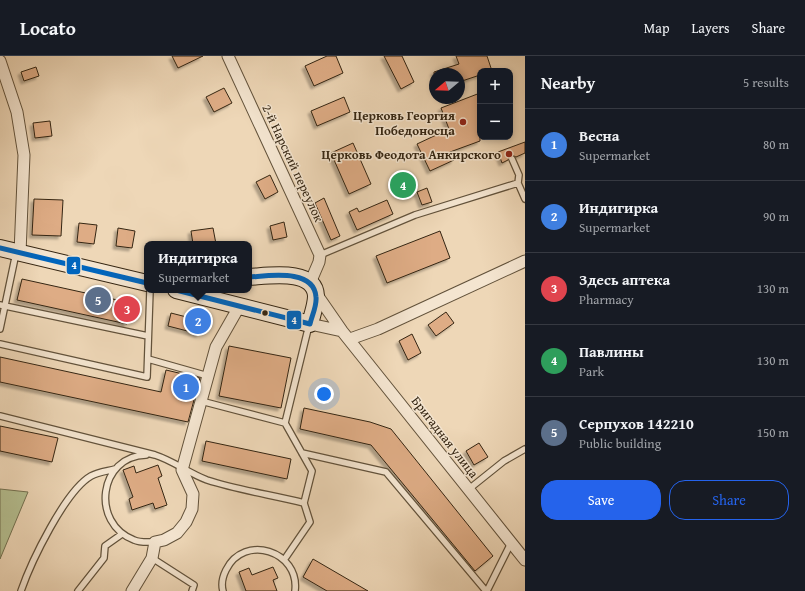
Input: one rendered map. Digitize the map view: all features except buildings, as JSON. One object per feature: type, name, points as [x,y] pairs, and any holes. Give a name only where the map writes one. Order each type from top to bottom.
[{"type":"street","name":"2-й Нарский переулок","points":[[228,56],[320,255]]},
{"type":"street","points":[[0,61],[17,112],[24,155],[18,252]]},
{"type":"street","points":[[0,248],[144,282]]},
{"type":"street","points":[[310,324],[315,303],[312,287],[320,255]]},
{"type":"street","points":[[188,293],[310,324],[346,335],[378,329],[525,261]]},
{"type":"street","points":[[252,276],[296,276],[312,287]]},
{"type":"street","points":[[126,278],[144,278]]},
{"type":"street","name":"Бригадная улица","points":[[312,287],[346,335],[525,560]]},
{"type":"street","points":[[132,591],[152,558],[155,542],[164,540],[176,533],[186,522],[192,509],[193,494],[182,470],[216,347],[240,306]]},
{"type":"lane","points":[[512,158],[519,174],[518,183],[525,197]]},
{"type":"lane","points":[[320,255],[415,215],[518,183]]},
{"type":"lane","points":[[0,329],[2,305],[18,252]]},
{"type":"lane","points":[[0,344],[147,377],[150,293]]},
{"type":"lane","points":[[2,305],[148,336]]},
{"type":"lane","points":[[284,423],[310,324]]},
{"type":"lane","points":[[148,359],[208,376]]},
{"type":"lane","points":[[201,401],[284,423],[312,471],[304,503],[310,522],[284,560]]},
{"type":"lane","points":[[0,416],[169,459],[182,470],[208,480],[304,503]]},
{"type":"lane","points":[[469,490],[504,461],[525,449]]},
{"type":"lane","points":[[302,452],[386,472],[486,591],[512,543]]},
{"type":"lane","points":[[22,591],[26,576],[40,546],[71,496],[92,476],[115,469],[127,460],[140,455],[155,455]]},
{"type":"lane","points":[[115,469],[108,482],[104,496],[106,510],[112,524],[122,534],[135,541],[155,542]]},
{"type":"lane","points":[[78,591],[104,558],[105,546],[122,534]]},
{"type":"lane","points":[[223,591],[223,576],[228,565],[236,557],[247,551],[259,549],[270,551],[290,565],[295,577],[297,590]]},
{"type":"lane","points":[[152,558],[194,585],[192,591]]},
{"type":"green space","points":[[412,174],[417,187],[395,197],[389,184]]},
{"type":"green space","points":[[0,489],[28,492],[0,559]]},
{"type":"transit line","name":"4","points":[[0,248],[144,282]]},
{"type":"transit line","name":"4","points":[[188,293],[310,324],[316,297],[313,288],[307,282],[299,278],[289,276],[278,275],[252,277]]},
{"type":"place","name":"Церковь Георгия Победоносца","points":[[463,122]]},
{"type":"place","name":"Церковь Феодота Анкирского","points":[[509,154]]},
{"type":"place","name":"Павлины","points":[[403,185]]},
{"type":"place","name":"Серпухов 142210","points":[[98,300]]},
{"type":"place","name":"Здесь аптека","points":[[127,309]]},
{"type":"place","name":"Индигирка","points":[[198,321]]},
{"type":"place","name":"Весна","points":[[186,387]]}]
